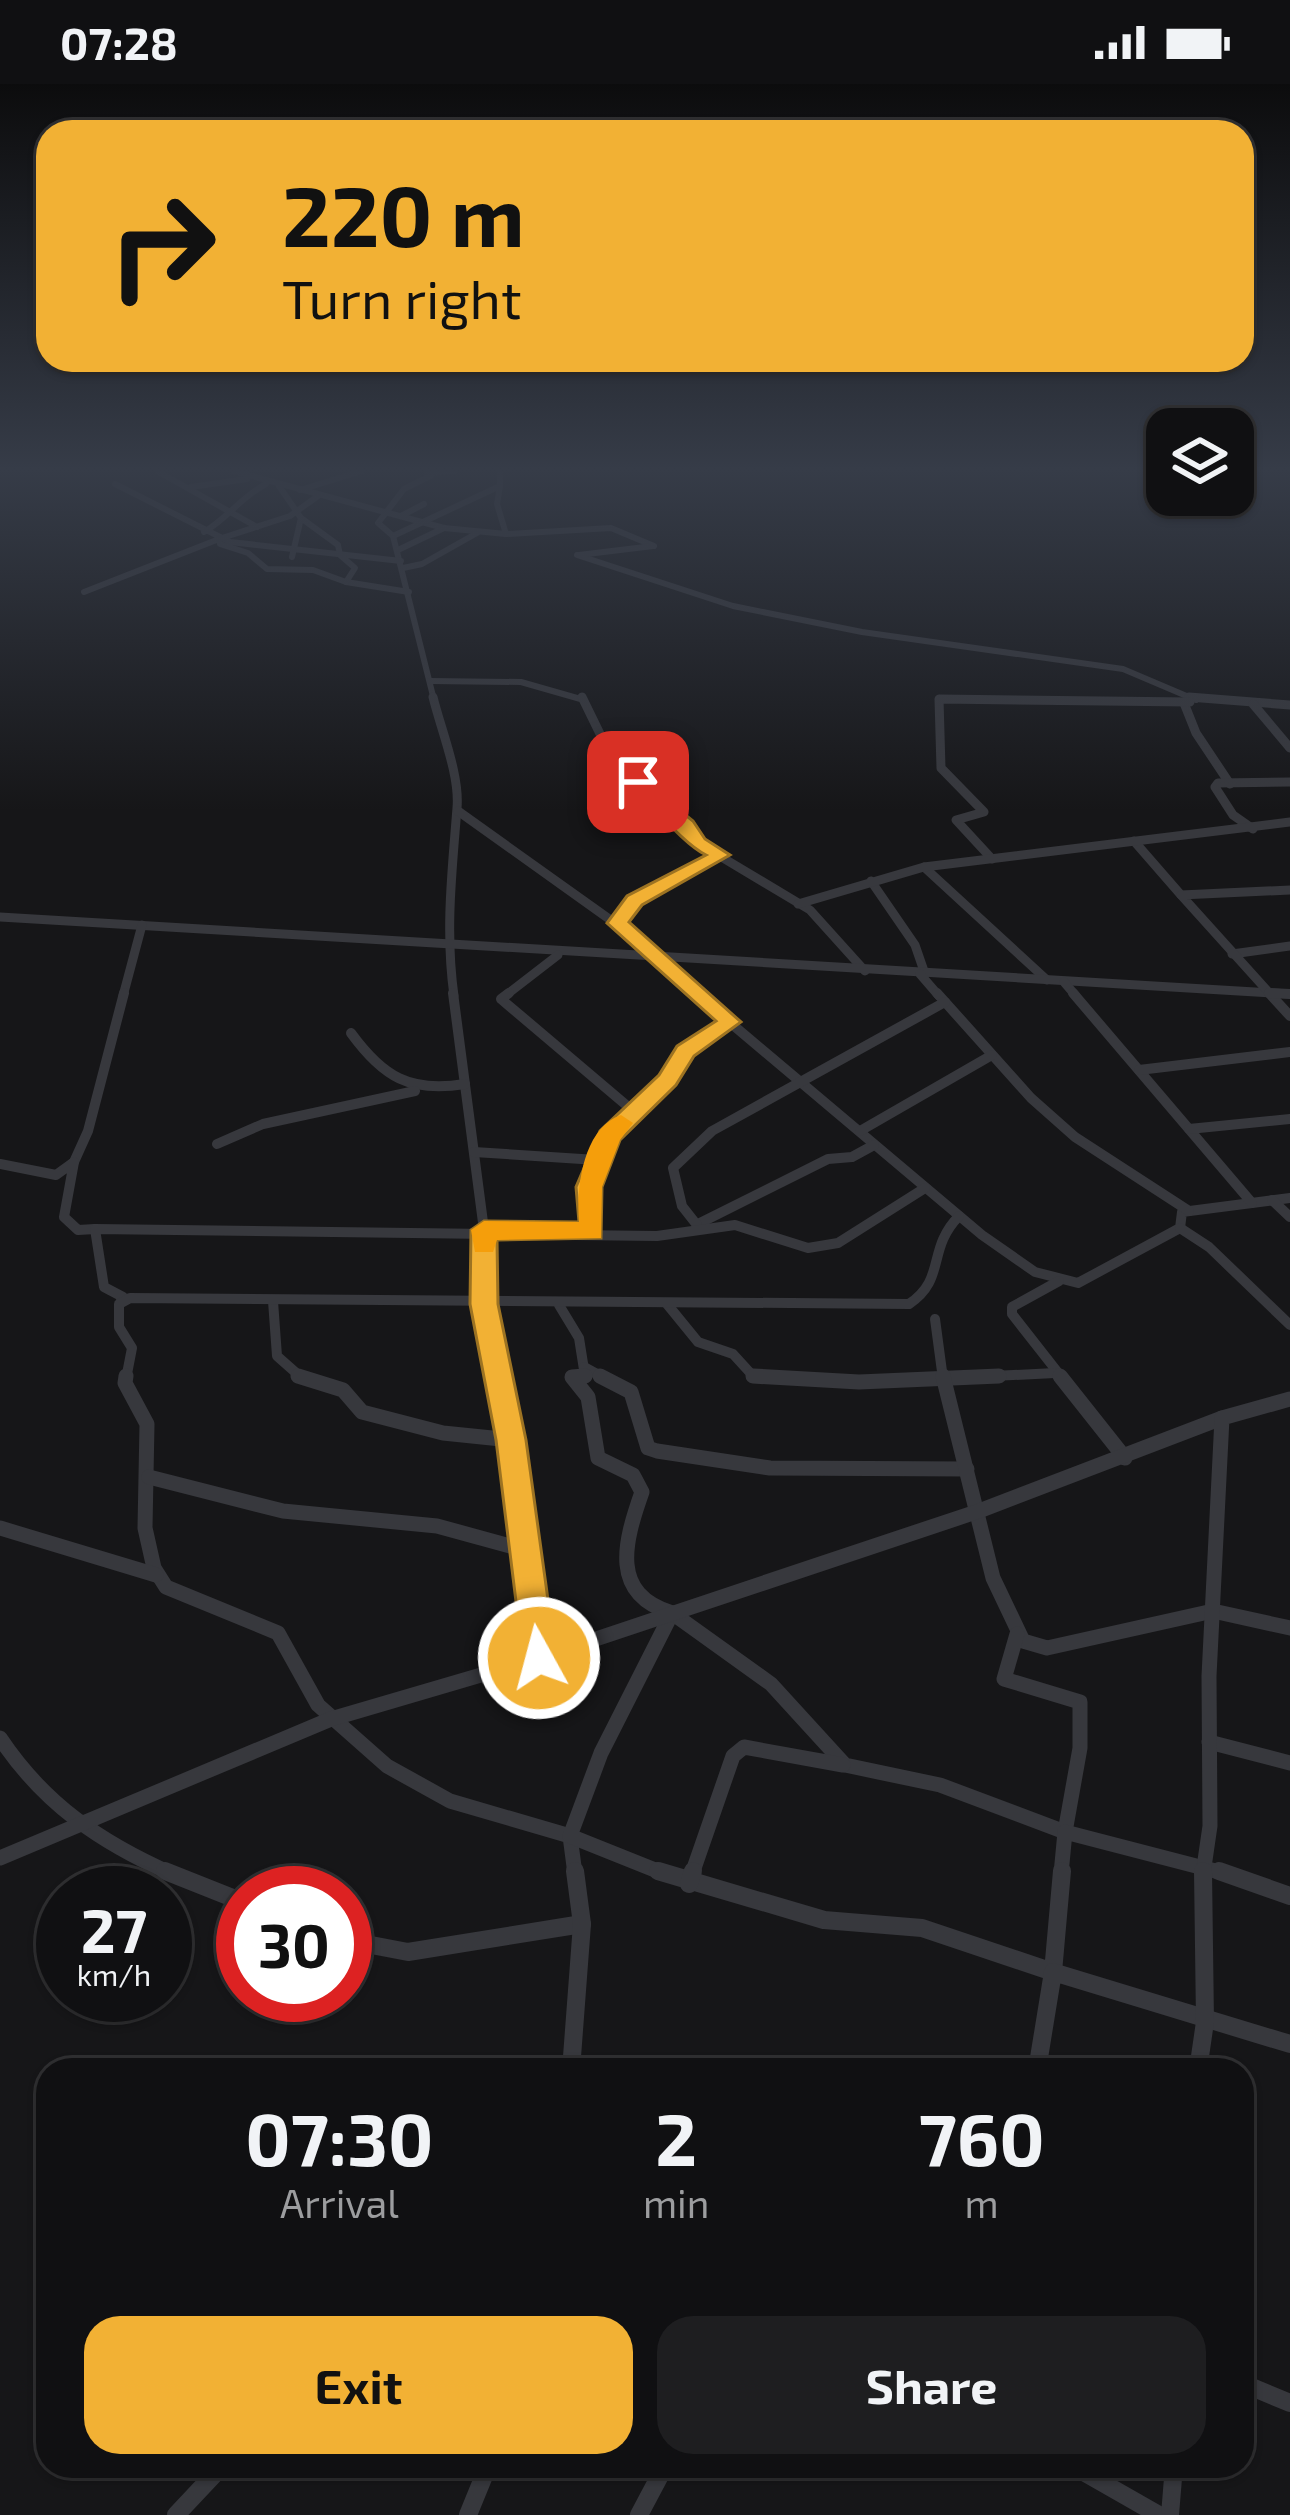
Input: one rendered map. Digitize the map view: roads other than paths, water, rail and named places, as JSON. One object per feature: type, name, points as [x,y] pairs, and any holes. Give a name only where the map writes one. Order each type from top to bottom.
[{"type":"street","points":[[85,592],[104,584]]},
{"type":"street","points":[[361,584],[409,592]]},
{"type":"street","points":[[407,584],[458,811],[451,837],[447,944],[484,1230],[484,1304],[511,1440],[539,1658]]},
{"type":"street","points":[[661,584],[707,600],[862,632],[1123,669],[1200,702]]},
{"type":"street","points":[[430,681],[521,682],[582,697],[603,740],[622,764],[687,825],[698,843],[797,904],[843,941],[865,970]]},
{"type":"street","points":[[992,860],[956,820],[984,812],[941,768],[939,699],[1290,705]]},
{"type":"street","points":[[1184,703],[1199,738],[1230,784]]},
{"type":"street","points":[[1253,704],[1290,748]]},
{"type":"street","points":[[1254,830],[1233,815],[1215,787],[1290,782]]},
{"type":"street","points":[[458,811],[619,926],[925,1188],[1035,1272],[1078,1283],[1180,1228]]},
{"type":"street","points":[[797,904],[924,867],[1290,822]]},
{"type":"street","points":[[1134,841],[1290,1016]]},
{"type":"street","points":[[619,926],[634,900],[721,855]]},
{"type":"street","points":[[924,867],[1047,981]]},
{"type":"street","points":[[871,880],[916,946],[922,974],[992,1054],[1075,1137],[1189,1211]]},
{"type":"street","points":[[1181,895],[1290,890]]},
{"type":"street","points":[[0,917],[559,954],[1290,994]]},
{"type":"street","points":[[142,926],[97,1100],[74,1162],[64,1217],[78,1229],[484,1230],[644,1236],[735,1225],[808,1248],[838,1243],[925,1188]]},
{"type":"street","points":[[1232,954],[1290,946]]},
{"type":"street","points":[[559,954],[501,999],[632,1110]]},
{"type":"street","points":[[1064,982],[1252,1203]]},
{"type":"street","points":[[698,1225],[682,1206],[674,1168],[712,1131],[945,1002]]},
{"type":"street","points":[[592,1232],[589,1187],[598,1160],[632,1110],[668,1080],[701,1037],[730,1022]]},
{"type":"street","points":[[351,1033],[372,1063],[416,1091]]},
{"type":"street","points":[[1138,1070],[1290,1052]]},
{"type":"street","points":[[860,1131],[992,1054]]},
{"type":"street","points":[[217,1144],[263,1124],[465,1084]]},
{"type":"street","points":[[1189,1129],[1290,1119]]},
{"type":"street","points":[[683,1232],[828,1159],[852,1157],[874,1145]]},
{"type":"street","points":[[474,1152],[598,1160]]},
{"type":"street","points":[[0,1164],[56,1175],[74,1162]]},
{"type":"street","points":[[1180,1228],[1180,1214],[1189,1211],[1290,1198]]},
{"type":"street","points":[[1272,1200],[1290,1217]]},
{"type":"street","points":[[121,1301],[909,1304],[925,1294],[937,1271],[939,1237],[959,1216]]},
{"type":"street","points":[[95,1228],[104,1287],[123,1297],[119,1327],[132,1348],[124,1383],[147,1424],[149,1477],[141,1525],[156,1575],[166,1587],[278,1633],[331,1719],[350,1728],[387,1766],[450,1801],[570,1836],[689,1884],[824,1920],[922,1928],[1205,2022],[1290,2044]]},
{"type":"street","points":[[1180,1228],[1209,1247],[1290,1325]]},
{"type":"street","points":[[1059,1281],[1012,1306],[1020,1326],[1125,1458]]},
{"type":"street","points":[[273,1301],[278,1356],[301,1378],[343,1390],[362,1412],[443,1433],[511,1440]]},
{"type":"street","points":[[667,1304],[698,1342],[733,1354],[754,1377],[859,1382],[1055,1373]]},
{"type":"street","points":[[559,1305],[583,1343],[585,1376],[572,1377],[588,1397],[598,1458],[633,1475],[642,1492],[634,1511],[631,1588],[641,1603],[672,1612],[771,1684],[844,1765]]},
{"type":"street","points":[[934,1319],[941,1376],[979,1511],[986,1561],[1017,1634],[1031,1646],[1047,1648],[1213,1612],[1290,1628]]},
{"type":"street","points":[[584,1367],[632,1392],[648,1448],[657,1451],[770,1468],[967,1469]]},
{"type":"street","points":[[0,1858],[331,1719],[539,1658],[979,1511],[1222,1418],[1290,1399]]},
{"type":"street","points":[[1200,2058],[1205,2022],[1203,1866],[1210,1826],[1222,1418]]},
{"type":"street","points":[[149,1477],[283,1511],[437,1526],[525,1550]]},
{"type":"street","points":[[0,1528],[156,1575]]},
{"type":"street","points":[[572,2058],[582,1924],[570,1836],[601,1753],[672,1612]]},
{"type":"street","points":[[1017,1634],[1004,1679],[1080,1702],[1080,1748],[1064,1832],[1039,2058]]},
{"type":"street","points":[[0,1738],[34,1786],[76,1826],[152,1867],[216,1892]]},
{"type":"street","points":[[1209,1742],[1290,1763]]},
{"type":"street","points":[[689,1884],[734,1756],[743,1748],[940,1785],[1064,1832],[1203,1866],[1290,1896]]},
{"type":"street","points":[[372,1945],[408,1952],[582,1924]]},
{"type":"street","points":[[1254,2388],[1290,2403]]},
{"type":"street","points":[[176,2515],[211,2478]]},
{"type":"street","points":[[468,2515],[483,2478]]},
{"type":"street","points":[[639,2515],[659,2478]]},
{"type":"street","points":[[1094,2478],[1159,2515]]},
{"type":"street","points":[[1170,2515],[1173,2478]]}]
